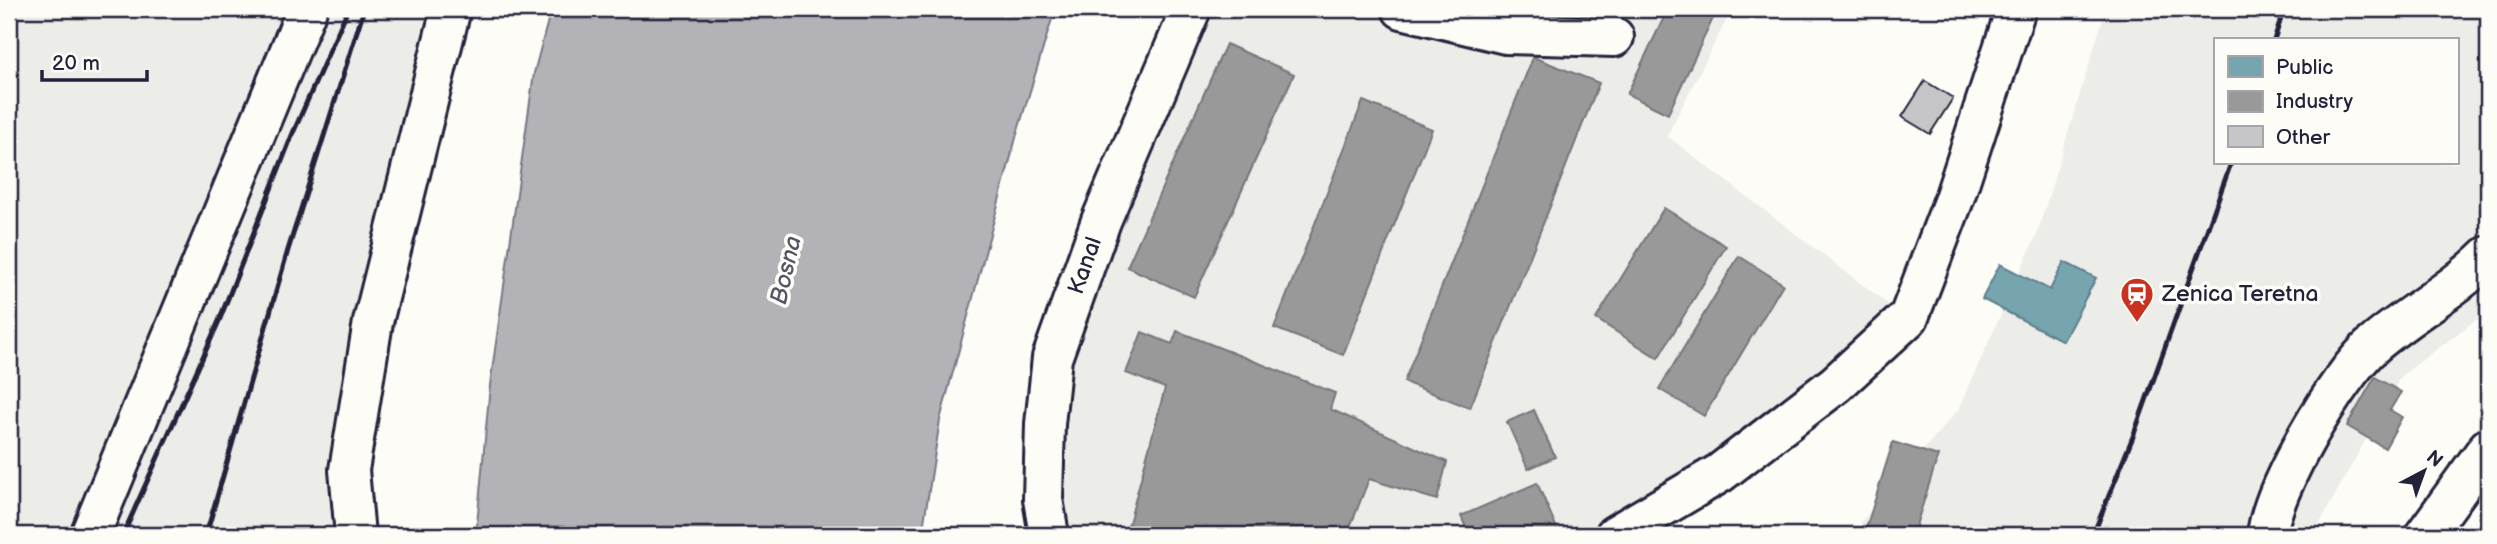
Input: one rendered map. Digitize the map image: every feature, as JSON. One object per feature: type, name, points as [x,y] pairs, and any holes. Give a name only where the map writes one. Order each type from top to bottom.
[{"type":"street","points":[[90,535],[307,9]]},
{"type":"street","points":[[355,535],[349,470],[373,322],[451,9]]},
{"type":"street","name":"Kanal","points":[[1049,535],[1043,499],[1045,424],[1052,358],[1101,221],[1191,9]]},
{"type":"street","points":[[1402,9],[1506,34],[1614,37]]},
{"type":"street","points":[[1615,535],[1720,473],[1836,384],[1909,317],[1954,199],[2017,9]]},
{"type":"street","points":[[2267,535],[2279,496],[2308,434],[2338,385],[2372,346],[2488,256]]},
{"type":"street","points":[[2425,535],[2488,448]]},
{"type":"shaded area","points":[[9,9],[445,9],[343,535],[9,535]]},
{"type":"shaded area","points":[[1202,9],[1732,9],[1667,136],[1909,320],[1619,535],[1056,535],[1059,358]]},
{"type":"shaded area","points":[[2106,9],[2488,9],[2488,311],[2401,376],[2313,535],[1886,535],[1860,523],[1958,410],[2037,234]]},
{"type":"water","name":"Bosna","points":[[551,9],[1055,9],[1017,134],[940,420],[922,535],[476,535],[490,385],[534,73]]},
{"type":"building: Public","points":[[2064,262],[2096,278],[2063,341],[1982,299],[2000,264],[2050,290]]},
{"type":"building: Industry","points":[[1668,9],[1710,9],[1716,12],[1668,114],[1627,94]]},
{"type":"building: Industry","points":[[1226,44],[1294,74],[1194,297],[1127,267]]},
{"type":"building: Industry","points":[[1533,57],[1599,83],[1470,408],[1404,382]]},
{"type":"building: Industry","points":[[1363,101],[1432,129],[1343,355],[1274,328]]},
{"type":"building: Industry","points":[[1664,208],[1726,246],[1658,358],[1596,319]]},
{"type":"building: Industry","points":[[1739,256],[1783,284],[1704,416],[1659,389]]},
{"type":"building: Industry","points":[[1177,331],[1335,393],[1330,409],[1447,462],[1437,500],[1369,479],[1347,535],[1147,535],[1148,529],[1128,527],[1165,388],[1126,373],[1142,332],[1172,344]]},
{"type":"building: Industry","points":[[2375,377],[2401,392],[2390,410],[2402,417],[2385,448],[2347,426]]},
{"type":"building: Industry","points":[[1534,410],[1555,457],[1528,469],[1507,422]]},
{"type":"building: Industry","points":[[1893,442],[1938,456],[1913,535],[1864,535]]},
{"type":"building: Industry","points":[[1537,483],[1559,533],[1469,535],[1461,516]]},
{"type":"building: Other","points":[[1925,81],[1953,98],[1930,134],[1902,117]]},
{"type":"railway","points":[[123,535],[219,321],[293,133],[348,9]]},
{"type":"railway","points":[[206,535],[288,250],[364,9]]},
{"type":"railway","points":[[2275,38],[2284,9]]},
{"type":"railway","points":[[2093,535],[2134,434],[2231,164]]},
{"type":"place","name":"Zenica Teretna","points":[[2137,324]]}]
